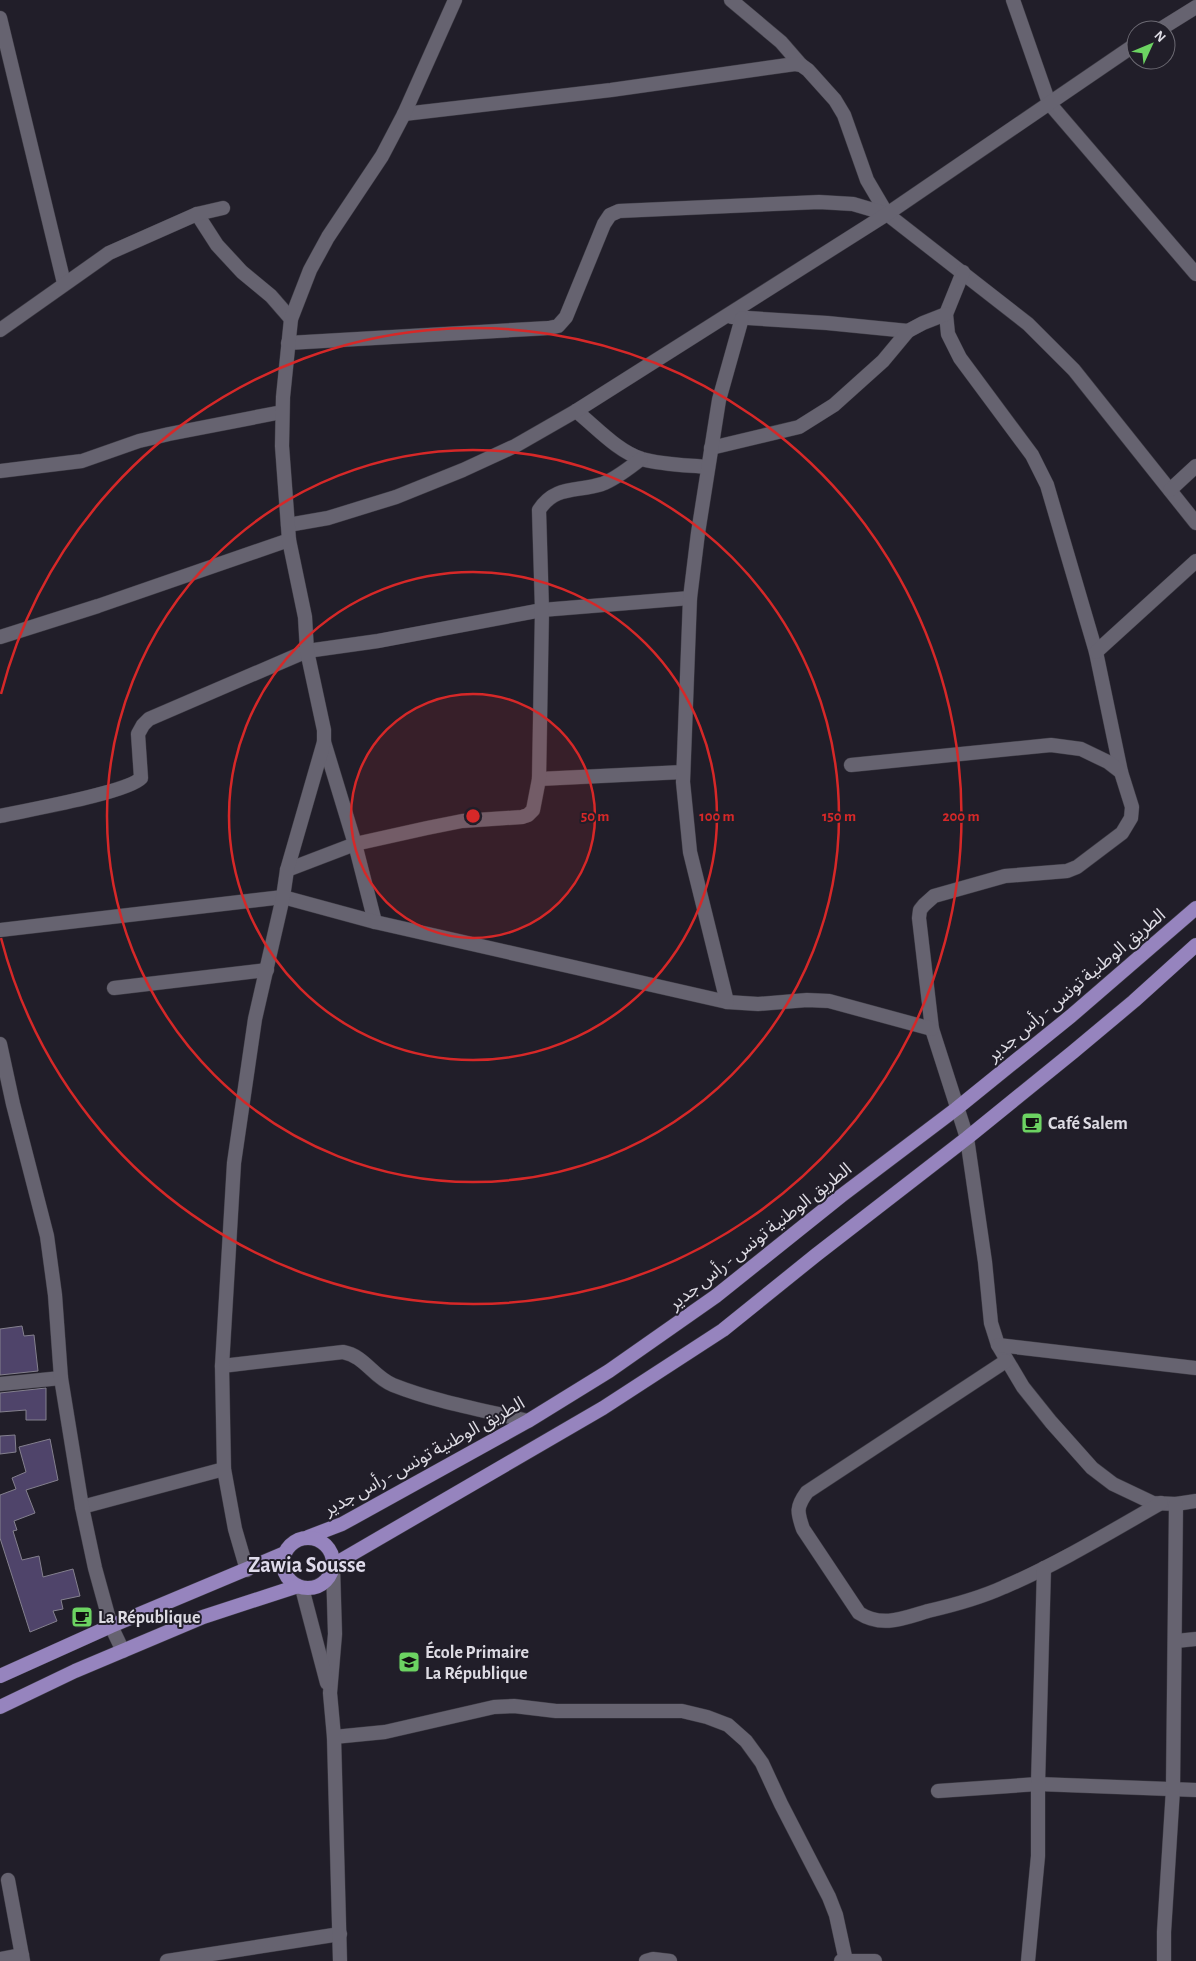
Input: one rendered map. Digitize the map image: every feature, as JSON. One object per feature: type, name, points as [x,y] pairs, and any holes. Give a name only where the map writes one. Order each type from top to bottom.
[{"type":"highway","name":"الطريق الوطنية تونس - رأس جدير","points":[[308,1537],[351,1520],[528,1421],[609,1371],[716,1296],[841,1196],[956,1109],[1071,1016],[1196,908]]},
{"type":"highway","points":[[333,1566],[603,1408],[723,1330],[967,1138],[1134,1001],[1196,946]]},
{"type":"highway","points":[[0,1708],[74,1671],[203,1617],[300,1587],[309,1588],[322,1584],[331,1573],[333,1566],[329,1549],[316,1539],[308,1537],[294,1542],[282,1560],[286,1576],[300,1587]]},
{"type":"highway","points":[[0,1676],[111,1626],[285,1553]]},
{"type":"street","points":[[247,1570],[235,1528],[224,1469],[222,1366],[234,1163],[255,1019],[284,898],[287,870],[324,742],[324,730],[307,651],[305,617],[289,540],[282,446],[282,412],[291,319],[310,270],[328,237],[382,156],[404,114],[455,0]]},
{"type":"street","points":[[731,0],[781,42],[835,100],[844,115],[867,180],[887,214]]},
{"type":"street","points":[[1013,0],[1049,103],[1196,274]]},
{"type":"street","points":[[1175,20],[1196,7]]},
{"type":"street","points":[[0,18],[64,284]]},
{"type":"street","points":[[288,525],[328,518],[396,497],[463,470],[514,446],[576,411],[887,214],[1126,51]]},
{"type":"street","points":[[404,114],[611,90],[795,64],[801,65]]},
{"type":"street","points":[[288,343],[558,326],[566,318],[604,224],[610,215],[619,211],[819,202],[853,204],[887,214],[1028,324],[1074,370],[1196,523]]},
{"type":"street","points":[[0,330],[109,253],[197,214],[223,208]]},
{"type":"street","points":[[197,214],[217,245],[242,272],[271,296],[291,319]]},
{"type":"street","points":[[963,272],[946,314],[948,334],[960,358],[1032,455],[1047,485],[1096,652],[1121,772],[1132,807],[1127,826],[1122,833],[1077,867],[1067,871],[1005,876],[985,880],[934,896],[924,905],[920,910],[920,918],[932,1029],[956,1109],[967,1138],[985,1262],[991,1323],[998,1345],[1006,1361],[1023,1387],[1051,1422],[1092,1468],[1113,1484],[1153,1503],[1176,1504],[1196,1501]]},
{"type":"street","points":[[710,448],[799,427],[834,405],[883,361],[908,331],[946,314]]},
{"type":"street","points":[[726,316],[908,331]]},
{"type":"street","points":[[727,1002],[690,852],[682,782],[690,598],[710,448],[719,400],[742,318]]},
{"type":"street","points":[[576,411],[621,447],[641,459],[708,467]]},
{"type":"street","points":[[0,471],[82,461],[139,441],[282,412]]},
{"type":"street","points":[[287,870],[355,844],[462,821],[528,815],[532,810],[539,779],[542,610],[539,510],[545,501],[555,493],[600,485],[611,480],[641,459]]},
{"type":"street","points":[[1170,490],[1196,466]]},
{"type":"street","points":[[0,637],[98,606],[289,540]]},
{"type":"street","points":[[1096,652],[1196,561]]},
{"type":"street","points":[[0,816],[113,791],[136,784],[141,778],[138,734],[143,725],[149,720],[307,651],[378,641],[542,610],[690,598]]},
{"type":"street","points":[[324,742],[355,844],[375,922]]},
{"type":"street","points":[[850,765],[1052,745],[1081,749],[1102,759],[1121,772]]},
{"type":"street","points":[[539,779],[683,772]]},
{"type":"street","points":[[0,930],[284,898],[375,922],[727,1002],[758,1004],[808,1000],[829,1001],[932,1029]]},
{"type":"street","points":[[114,988],[267,970]]},
{"type":"street","points":[[1,1053],[47,1236],[55,1295],[61,1378],[82,1507],[95,1568],[111,1626],[123,1651]]},
{"type":"street","points":[[998,1345],[1196,1368]]},
{"type":"street","points":[[222,1366],[343,1352],[353,1354],[368,1364],[381,1379],[391,1384],[427,1397],[528,1421]]},
{"type":"street","points":[[1006,1361],[808,1492],[798,1507],[803,1529],[859,1613],[870,1620],[893,1621],[1004,1588],[1161,1503]]},
{"type":"street","points":[[0,1384],[61,1378]]},
{"type":"street","points":[[82,1507],[224,1469]]},
{"type":"street","points":[[1164,1961],[1164,1932],[1173,1789],[1176,1504]]},
{"type":"street","points":[[333,1566],[335,1634],[330,1693],[334,1737],[340,1961]]},
{"type":"street","points":[[1028,1961],[1038,1856],[1044,1568]]},
{"type":"street","points":[[300,1587],[330,1693]]},
{"type":"street","points":[[1176,1642],[1196,1639]]},
{"type":"street","points":[[334,1737],[385,1732],[494,1707],[514,1706],[556,1711],[682,1711],[707,1717],[728,1726],[746,1742],[762,1763],[829,1897],[836,1915],[846,1961]]},
{"type":"street","points":[[938,1791],[1038,1784],[1196,1790]]},
{"type":"street","points":[[0,1959],[23,1958],[8,1880]]},
{"type":"street","points":[[167,1961],[340,1934]]},
{"type":"street","points":[[646,1961],[653,1959],[670,1961]]},
{"type":"street","points":[[841,1961],[875,1961]]},
{"type":"building","points":[[22,1326],[24,1336],[34,1335],[38,1371],[0,1375],[0,1329]]},
{"type":"building","points":[[46,1388],[46,1420],[26,1420],[26,1410],[0,1412],[0,1393]]},
{"type":"building","points":[[15,1435],[16,1452],[0,1454],[0,1436]]},
{"type":"building","points":[[50,1439],[58,1480],[26,1490],[35,1513],[14,1521],[17,1530],[13,1531],[22,1560],[39,1556],[43,1577],[73,1569],[80,1596],[61,1600],[63,1609],[53,1611],[57,1621],[30,1632],[0,1538],[0,1495],[16,1489],[12,1478],[26,1472],[19,1447]]},
{"type":"place","name":"Café Salem","points":[[1032,1123]]},
{"type":"place","name":"La République","points":[[82,1617]]},
{"type":"place","name":"École Primaire La République","points":[[409,1662]]},
{"type":"district","name":"Zawia Sousse","points":[[307,1564]]}]
